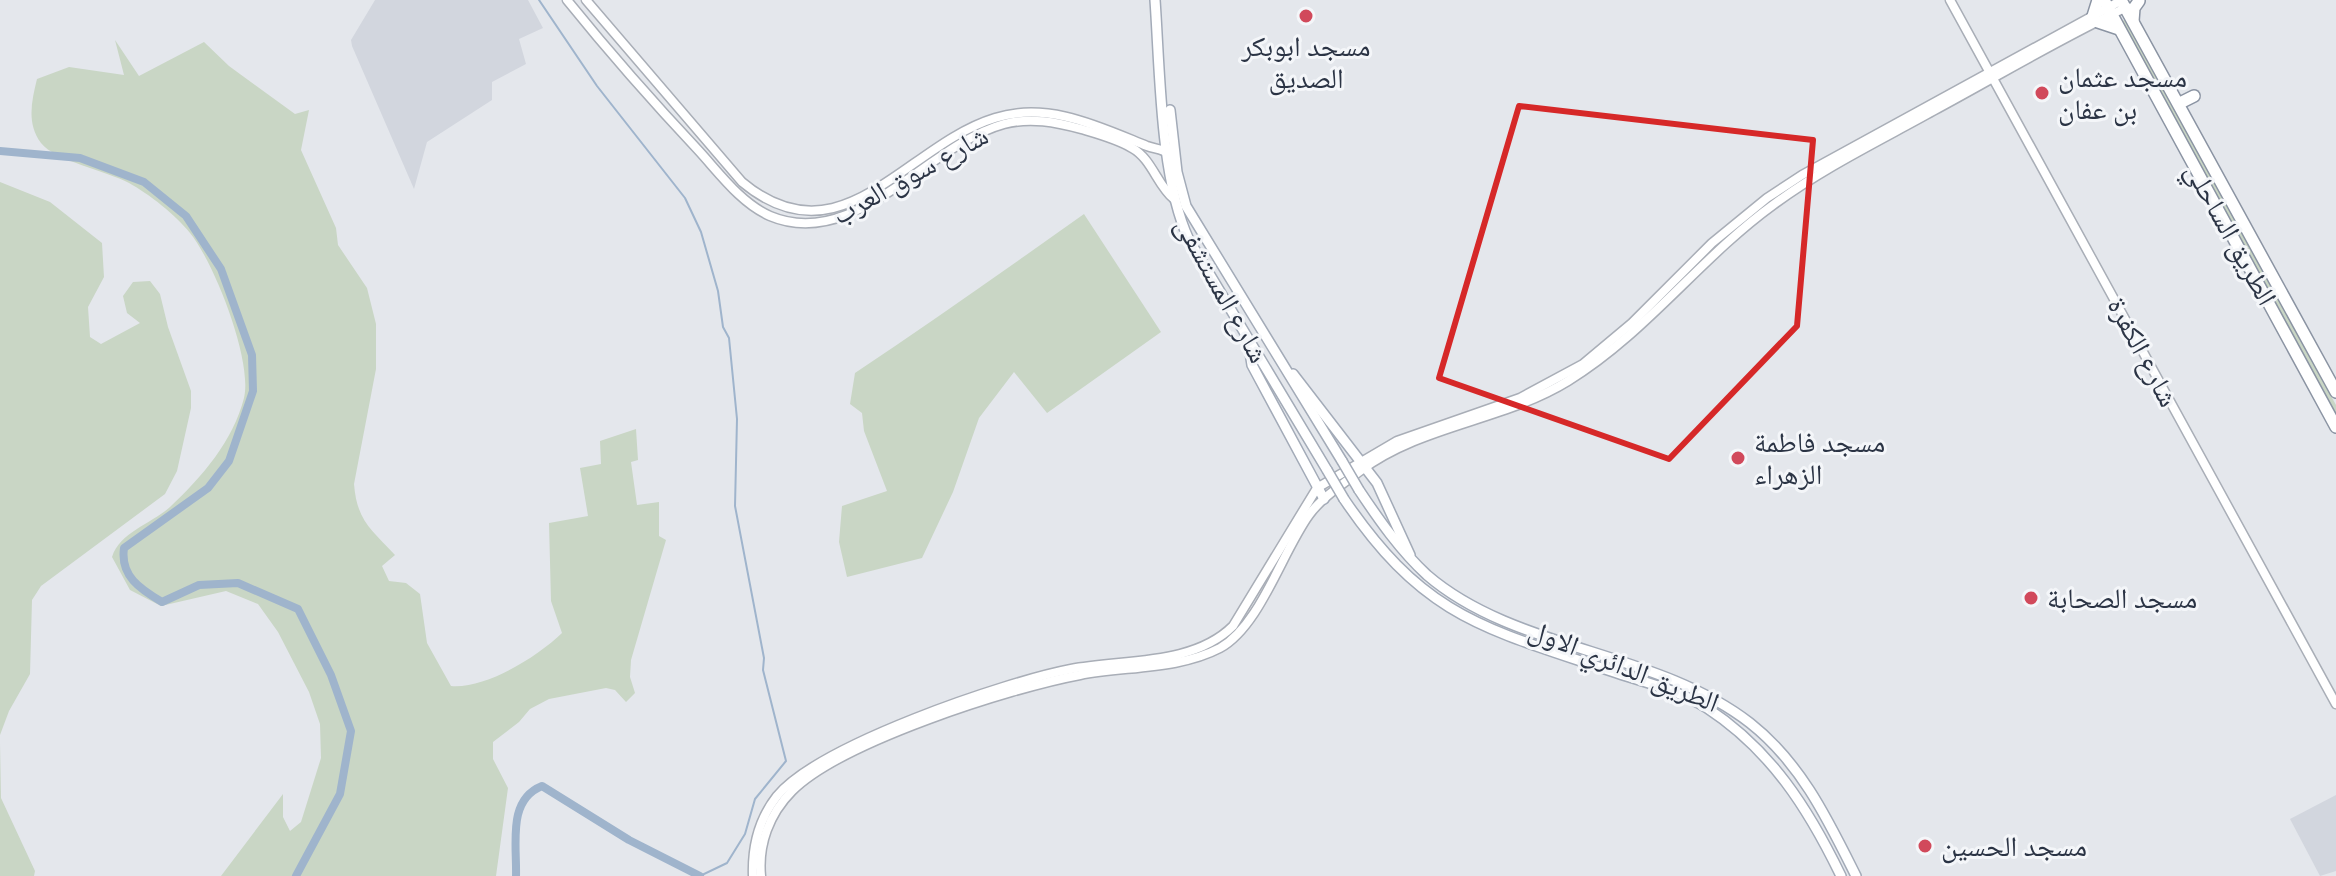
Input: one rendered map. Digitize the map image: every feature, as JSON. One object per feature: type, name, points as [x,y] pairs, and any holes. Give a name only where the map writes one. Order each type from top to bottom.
[{"type":"highway","points":[[2133,22],[2133,13],[2140,1]]},
{"type":"highway","points":[[2122,2],[2336,392]]},
{"type":"highway","points":[[2105,6],[2095,19],[2119,29]]},
{"type":"highway","name":"الطريق الساحلي","points":[[2105,6],[2336,427]]},
{"type":"highway","points":[[2180,103],[2194,96]]},
{"type":"main road","name":"شارع سوق العرب","points":[[567,0],[639,87],[734,190],[764,213],[784,221],[811,224],[837,220],[989,130],[1025,120],[1073,127],[1128,146],[1146,161],[1174,199]]},
{"type":"main road","points":[[586,0],[742,182],[757,195],[783,207],[813,211],[848,204],[988,121],[1015,113],[1060,116],[1124,134],[1167,151],[1175,160]]},
{"type":"main road","name":"شارع المستشفى","points":[[1157,0],[1167,151],[1174,199],[1189,240],[1344,499]]},
{"type":"main road","name":"شارع المستشفى","points":[[1157,0],[1175,160],[1186,206],[1359,490]]},
{"type":"main road","name":"شارع الكفرة","points":[[1950,0],[2336,704]]},
{"type":"main road","points":[[753,876],[757,837],[777,796],[805,773],[927,717],[1054,673],[1154,658],[1218,639],[1233,626],[1317,488],[1415,440],[1497,410],[1530,402],[1588,368],[1635,331],[1717,251],[1768,208],[1871,150],[1992,75],[2095,19],[2105,6],[2140,1]]},
{"type":"main road","points":[[1497,410],[1561,377],[1609,344],[1707,248],[1767,198],[1938,95],[1992,75]]},
{"type":"main road","points":[[1230,309],[1243,300]]},
{"type":"main road","points":[[1248,339],[1252,365],[1324,499]]},
{"type":"main road","points":[[1278,358],[1304,385],[1377,483],[1411,558]]},
{"type":"main road","points":[[927,717],[1057,680],[1178,662],[1218,649],[1242,629],[1307,517],[1362,464]]},
{"type":"main road","name":"الطريق الدائري الاول","points":[[1359,490],[1411,558],[1448,590],[1480,608],[1713,697],[1752,725],[1794,767],[1814,796],[1856,876]]},
{"type":"main road","name":"الطريق الدائري الاول","points":[[1344,499],[1388,559],[1427,594],[1459,615],[1506,637],[1698,703],[1751,742],[1783,776],[1841,876]]},
{"type":"main road","points":[[761,876],[764,838],[783,801],[800,784],[864,745]]},
{"type":"main road","points":[[1783,776],[1794,767]]},
{"type":"main road","points":[[1825,846],[1838,840]]},
{"type":"highlighted area","points":[[1519,106],[1813,140],[1797,326],[1669,459],[1439,378]]},
{"type":"shaded area","points":[[375,0],[528,0],[543,28],[519,39],[526,64],[492,82],[492,100],[427,142],[414,189],[352,46],[351,40]]},
{"type":"shaded area","points":[[2336,795],[2336,871],[2320,876],[2290,819]]},
{"type":"green space","points":[[2125,19],[2336,405],[2336,420],[2122,22]]},
{"type":"green space","points":[[115,40],[139,76],[204,42],[229,66],[295,114],[309,110],[301,150],[336,228],[338,245],[367,288],[376,324],[376,369],[354,484],[358,507],[372,531],[395,555],[382,566],[389,581],[406,583],[420,594],[427,643],[451,686],[480,682],[510,670],[562,633],[551,601],[549,523],[588,516],[580,468],[601,464],[600,441],[636,429],[638,460],[631,462],[637,505],[659,502],[659,536],[666,540],[631,660],[630,677],[635,693],[626,702],[615,690],[606,688],[549,699],[530,709],[493,742],[493,759],[508,788],[496,876],[221,876],[283,794],[283,817],[290,831],[301,822],[321,758],[320,724],[309,692],[278,632],[258,604],[226,591],[161,606],[130,590],[112,557],[122,541],[170,507],[215,457],[239,414],[245,381],[237,337],[220,288],[200,247],[184,226],[162,205],[137,188],[48,149],[33,128],[33,95],[37,79],[69,67],[124,75]]},
{"type":"green space","points":[[0,182],[50,202],[102,243],[104,277],[88,307],[90,337],[101,344],[140,323],[127,313],[123,296],[133,282],[150,281],[160,294],[168,327],[191,391],[191,408],[177,471],[165,494],[41,586],[32,600],[30,674],[9,711],[0,735]]},
{"type":"green space","points":[[1084,214],[1161,332],[1047,413],[1014,372],[979,418],[953,492],[922,558],[847,577],[839,542],[842,506],[887,491],[864,431],[862,413],[850,404],[855,373]]},
{"type":"green space","points":[[0,743],[1,798],[35,871],[34,876],[0,876]]},
{"type":"waterway","points":[[539,0],[597,86],[685,198],[701,232],[718,291],[723,327],[729,338],[737,419],[735,506],[764,658],[763,670],[786,761],[755,799],[745,834],[727,863],[700,876]]},
{"type":"waterway","points":[[0,151],[80,158],[144,182],[186,216],[221,269],[252,355],[253,391],[229,461],[208,488],[124,548],[124,558],[133,581],[162,602],[199,585],[238,583],[298,609],[331,675],[351,731],[340,794],[296,876]]},
{"type":"waterway","points":[[516,876],[515,837],[519,812],[523,801],[542,786],[629,840],[700,876]]},
{"type":"place","name":"مسجد ابوبكر الصديق","points":[[1306,16]]},
{"type":"place","name":"مسجد عثمان بن عفان","points":[[2042,93]]},
{"type":"place","name":"مسجد فاطمة الزهراء","points":[[1738,458]]},
{"type":"place","name":"مسجد الصحابة","points":[[2031,598]]},
{"type":"place","name":"مسجد الحسين","points":[[1925,846]]}]
